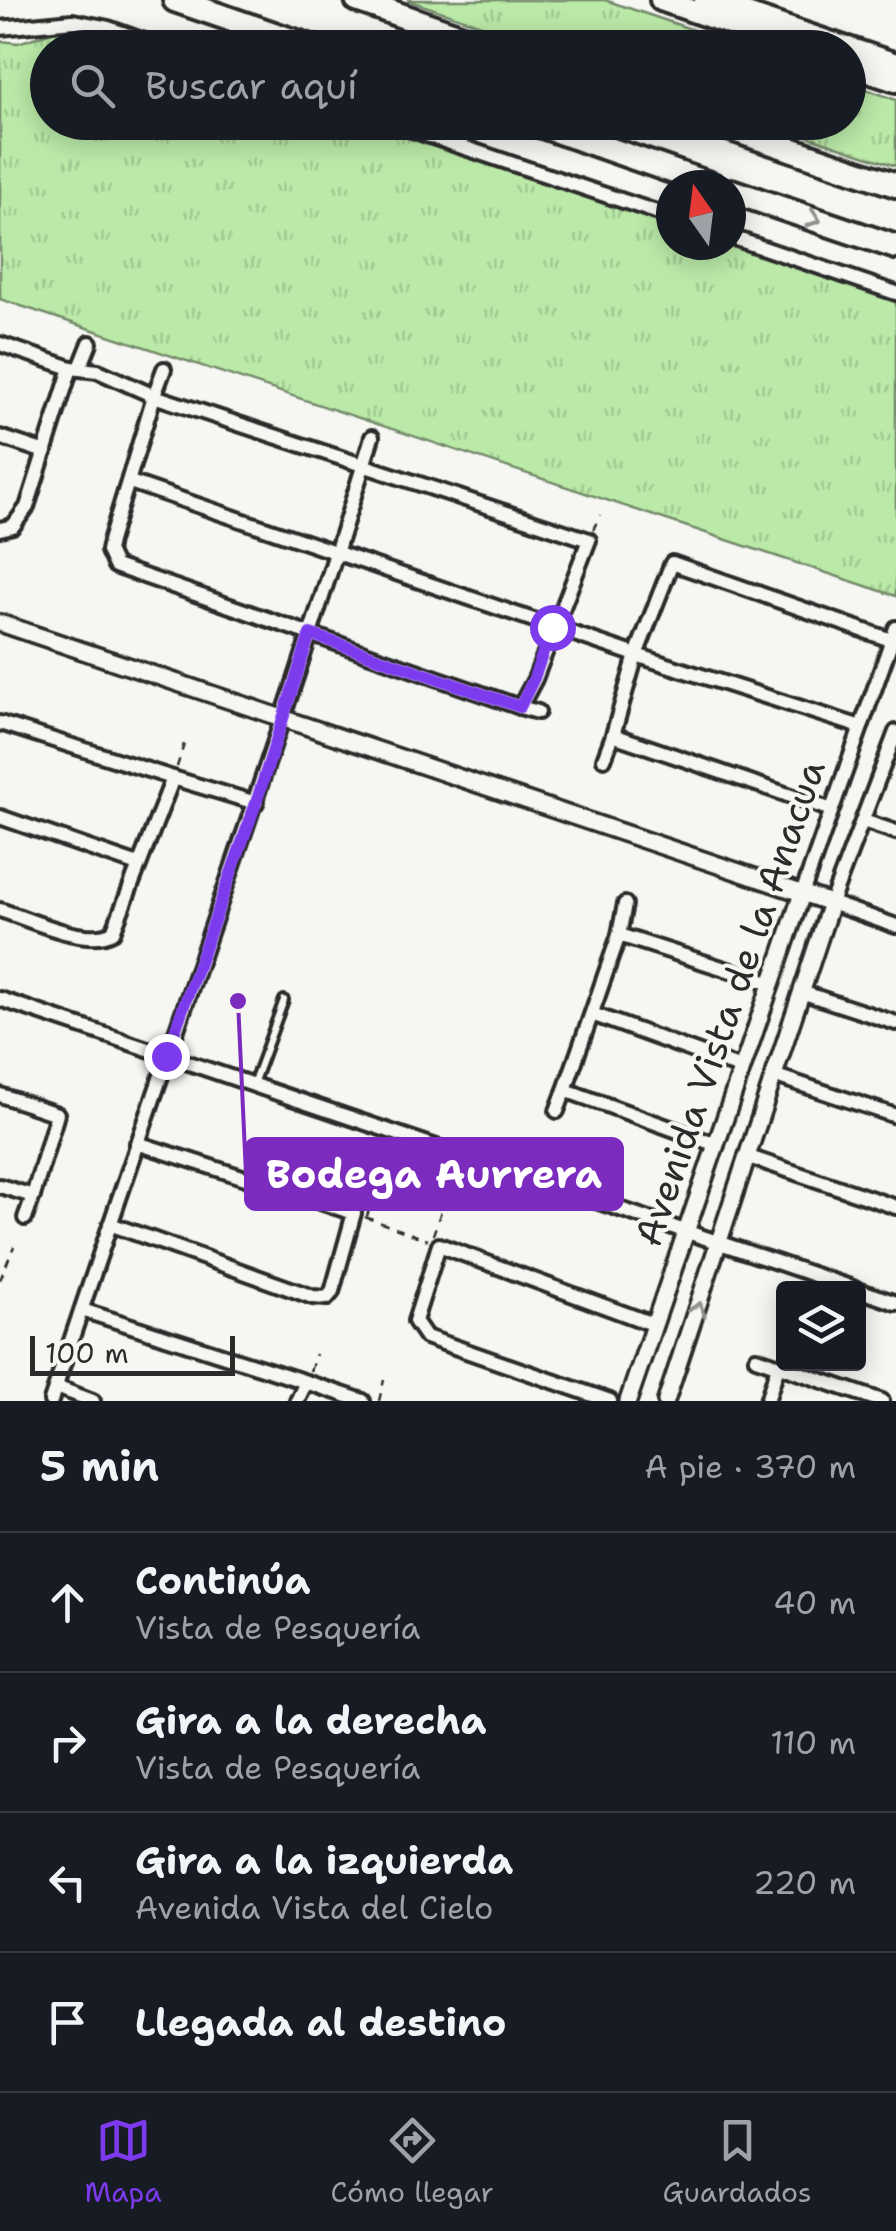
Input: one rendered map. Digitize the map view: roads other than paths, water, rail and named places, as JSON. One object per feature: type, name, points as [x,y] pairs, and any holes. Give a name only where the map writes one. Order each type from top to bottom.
[{"type":"highway","points":[[175,0],[262,30]]},
{"type":"highway","points":[[357,0],[443,30]]},
{"type":"highway","points":[[583,140],[669,170]]},
{"type":"highway","points":[[764,140],[896,185]]},
{"type":"highway","points":[[746,197],[896,247]]},
{"type":"main road","points":[[661,0],[747,30]]},
{"type":"main road","points":[[705,0],[794,30]]},
{"type":"main road","points":[[866,54],[896,64]]},
{"type":"main road","points":[[866,71],[896,81]]},
{"type":"street","points":[[0,28],[74,21],[114,30]]},
{"type":"street","points":[[441,140],[656,213]]},
{"type":"street","points":[[746,242],[896,293]]},
{"type":"street","points":[[0,529],[12,526],[23,515],[76,368],[90,343]]},
{"type":"street","points":[[0,344],[112,375],[154,396],[588,540],[520,707]]},
{"type":"street","points":[[164,369],[108,551],[115,566],[538,712]]},
{"type":"street","points":[[0,437],[45,452]]},
{"type":"street","points":[[94,1401],[54,1394],[166,1056],[256,803],[372,437]]},
{"type":"street","points":[[130,482],[552,627],[861,727]]},
{"type":"street","points":[[604,759],[636,655],[672,563],[894,634]]},
{"type":"street","points":[[0,623],[896,926]]},
{"type":"street","name":"Avenida Vista de la Anacua","points":[[628,1401],[830,809],[894,634]]},
{"type":"street","points":[[0,723],[256,803]]},
{"type":"street","points":[[612,735],[830,809]]},
{"type":"street","name":"Avenida Vista de la Anacua","points":[[666,1401],[831,903],[895,737]]},
{"type":"street","points":[[0,910],[85,937],[105,936],[118,924],[173,778]]},
{"type":"street","points":[[0,817],[138,865]]},
{"type":"street","points":[[864,821],[896,832]]},
{"type":"street","points":[[557,1111],[619,935],[625,904]]},
{"type":"street","points":[[619,935],[772,984]]},
{"type":"street","points":[[801,992],[896,1024]]},
{"type":"street","points":[[0,999],[832,1281]]},
{"type":"street","points":[[592,1014],[744,1069]]},
{"type":"street","points":[[774,1075],[896,1116]]},
{"type":"street","points":[[565,1090],[717,1144]]},
{"type":"street","points":[[0,1096],[58,1114],[25,1218]]},
{"type":"street","points":[[110,1224],[321,1299],[332,1292],[360,1216],[137,1142]]},
{"type":"street","points":[[746,1156],[896,1207]]},
{"type":"street","points":[[0,1186],[33,1196]]},
{"type":"street","points":[[610,1401],[426,1337],[415,1320],[440,1244],[655,1325]]},
{"type":"street","points":[[866,1292],[896,1303]]},
{"type":"street","points":[[82,1310],[362,1401]]},
{"type":"street","points":[[756,1358],[776,1365]]},
{"type":"street","points":[[767,1401],[776,1371]]},
{"type":"street","points":[[791,1371],[862,1398],[882,1401]]},
{"type":"street","points":[[297,1401],[306,1382]]},
{"type":"lane","points":[[253,1085],[284,1000]]},
{"type":"place","name":"Bodega Aurrera","points":[[238,1001]]}]
